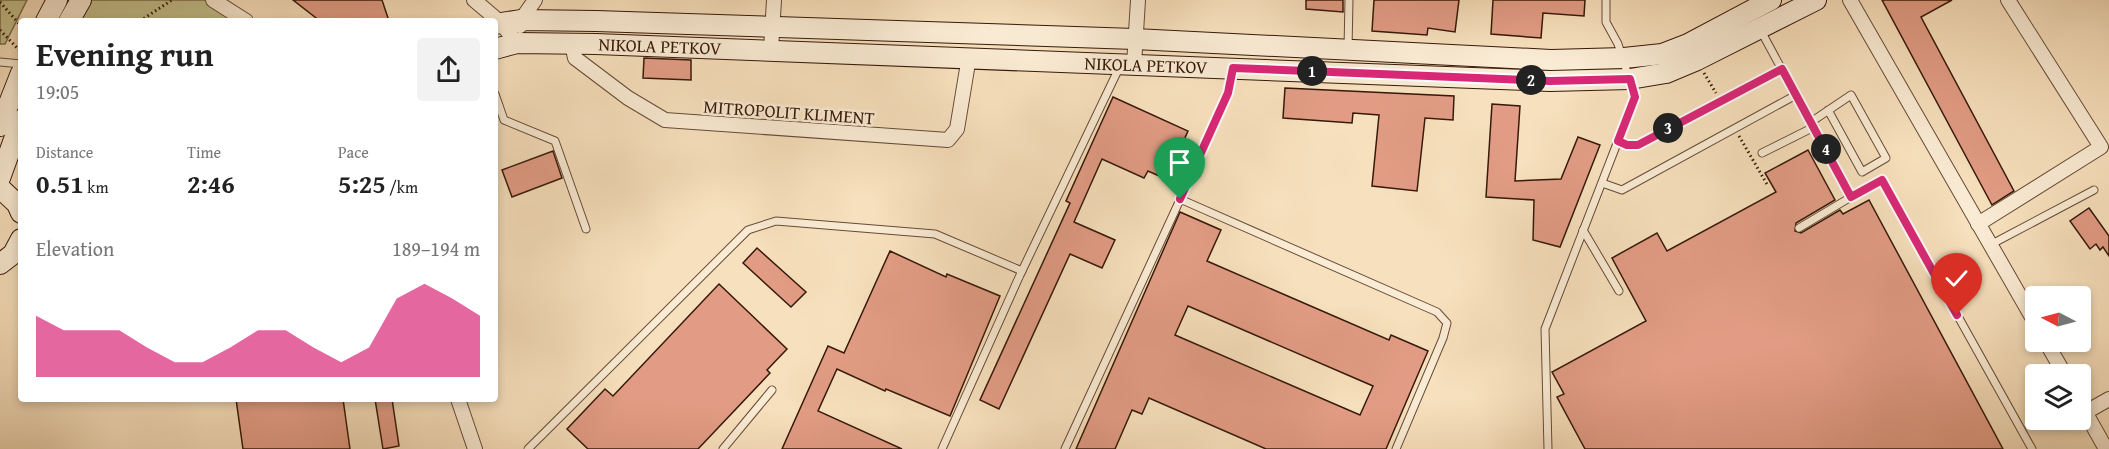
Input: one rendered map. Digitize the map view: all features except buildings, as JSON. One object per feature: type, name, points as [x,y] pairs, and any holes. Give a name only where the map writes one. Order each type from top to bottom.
[{"type":"main road","points":[[48,18],[57,0]]},
{"type":"main road","points":[[71,18],[81,0]]},
{"type":"main road","name":"NIKOLA PETKOV","points":[[498,23],[521,20],[1135,39],[1551,60],[1624,58],[1662,54],[1688,44],[1772,0]]},
{"type":"main road","name":"NIKOLA PETKOV","points":[[498,48],[517,43],[572,44],[969,57],[1550,81],[1630,79],[1666,73],[1697,60],[1816,0]]},
{"type":"main road","points":[[0,126],[18,81]]},
{"type":"main road","points":[[18,127],[10,144],[7,187],[18,206]]},
{"type":"main road","points":[[10,144],[12,162],[18,170]]},
{"type":"main road","points":[[0,264],[13,254],[18,245]]},
{"type":"street","points":[[213,0],[241,18]]},
{"type":"street","points":[[474,0],[493,18]]},
{"type":"street","points":[[517,43],[521,20],[535,0]]},
{"type":"street","points":[[771,50],[774,0]]},
{"type":"street","points":[[1127,64],[1135,39],[1138,0]]},
{"type":"street","points":[[1850,0],[2025,305]]},
{"type":"street","points":[[1978,224],[2101,147],[2008,0]]},
{"type":"street","points":[[498,23],[517,43]]},
{"type":"street","name":"MITROPOLIT KLIMENT","points":[[572,44],[575,58],[628,98],[665,120],[948,140],[957,129],[969,57]]},
{"type":"street","points":[[2091,405],[2109,399]]},
{"type":"street","points":[[459,402],[475,449]]},
{"type":"street","points":[[2091,422],[2106,449]]},
{"type":"lane","points":[[1348,51],[1349,0]]},
{"type":"lane","points":[[1548,449],[1545,329],[1635,97],[1624,58],[1606,22],[1606,0]]},
{"type":"lane","points":[[1760,28],[1851,197]]},
{"type":"lane","points":[[0,63],[18,64]]},
{"type":"lane","points":[[942,449],[1022,271],[1127,64]]},
{"type":"lane","points":[[1065,449],[1228,93],[1233,68]]},
{"type":"lane","points":[[1618,141],[1627,145],[1638,145],[1782,69]]},
{"type":"lane","points":[[1602,183],[1622,190],[1796,95]]},
{"type":"lane","points":[[1762,153],[1812,125],[1828,110],[1851,95],[1886,158],[1862,172],[1828,110]]},
{"type":"lane","points":[[498,103],[504,120],[555,141],[586,229]]},
{"type":"lane","points":[[1799,228],[1882,180],[2032,449]]},
{"type":"lane","points":[[1990,245],[2094,190]]},
{"type":"lane","points":[[1180,199],[1437,312],[1447,323],[1443,338],[1396,449]]},
{"type":"lane","points":[[528,449],[748,230],[776,221],[935,234],[1022,271]]},
{"type":"lane","points":[[1583,230],[1619,291]]},
{"type":"lane","points":[[723,449],[772,390]]},
{"type":"path","points":[[145,18],[172,0]]},
{"type":"path","points":[[0,2],[18,23]]},
{"type":"path","points":[[0,30],[18,49]]},
{"type":"shaded area","points":[[0,0],[27,0],[5,44],[0,44]]},
{"type":"shaded area","points":[[90,0],[209,0],[234,18],[81,18]]},
{"type":"route","points":[[1180,199],[1228,93],[1233,68],[1550,81],[1630,79],[1635,97],[1618,141],[1627,145],[1638,145],[1782,69],[1851,197],[1882,180],[1957,315]]}]
